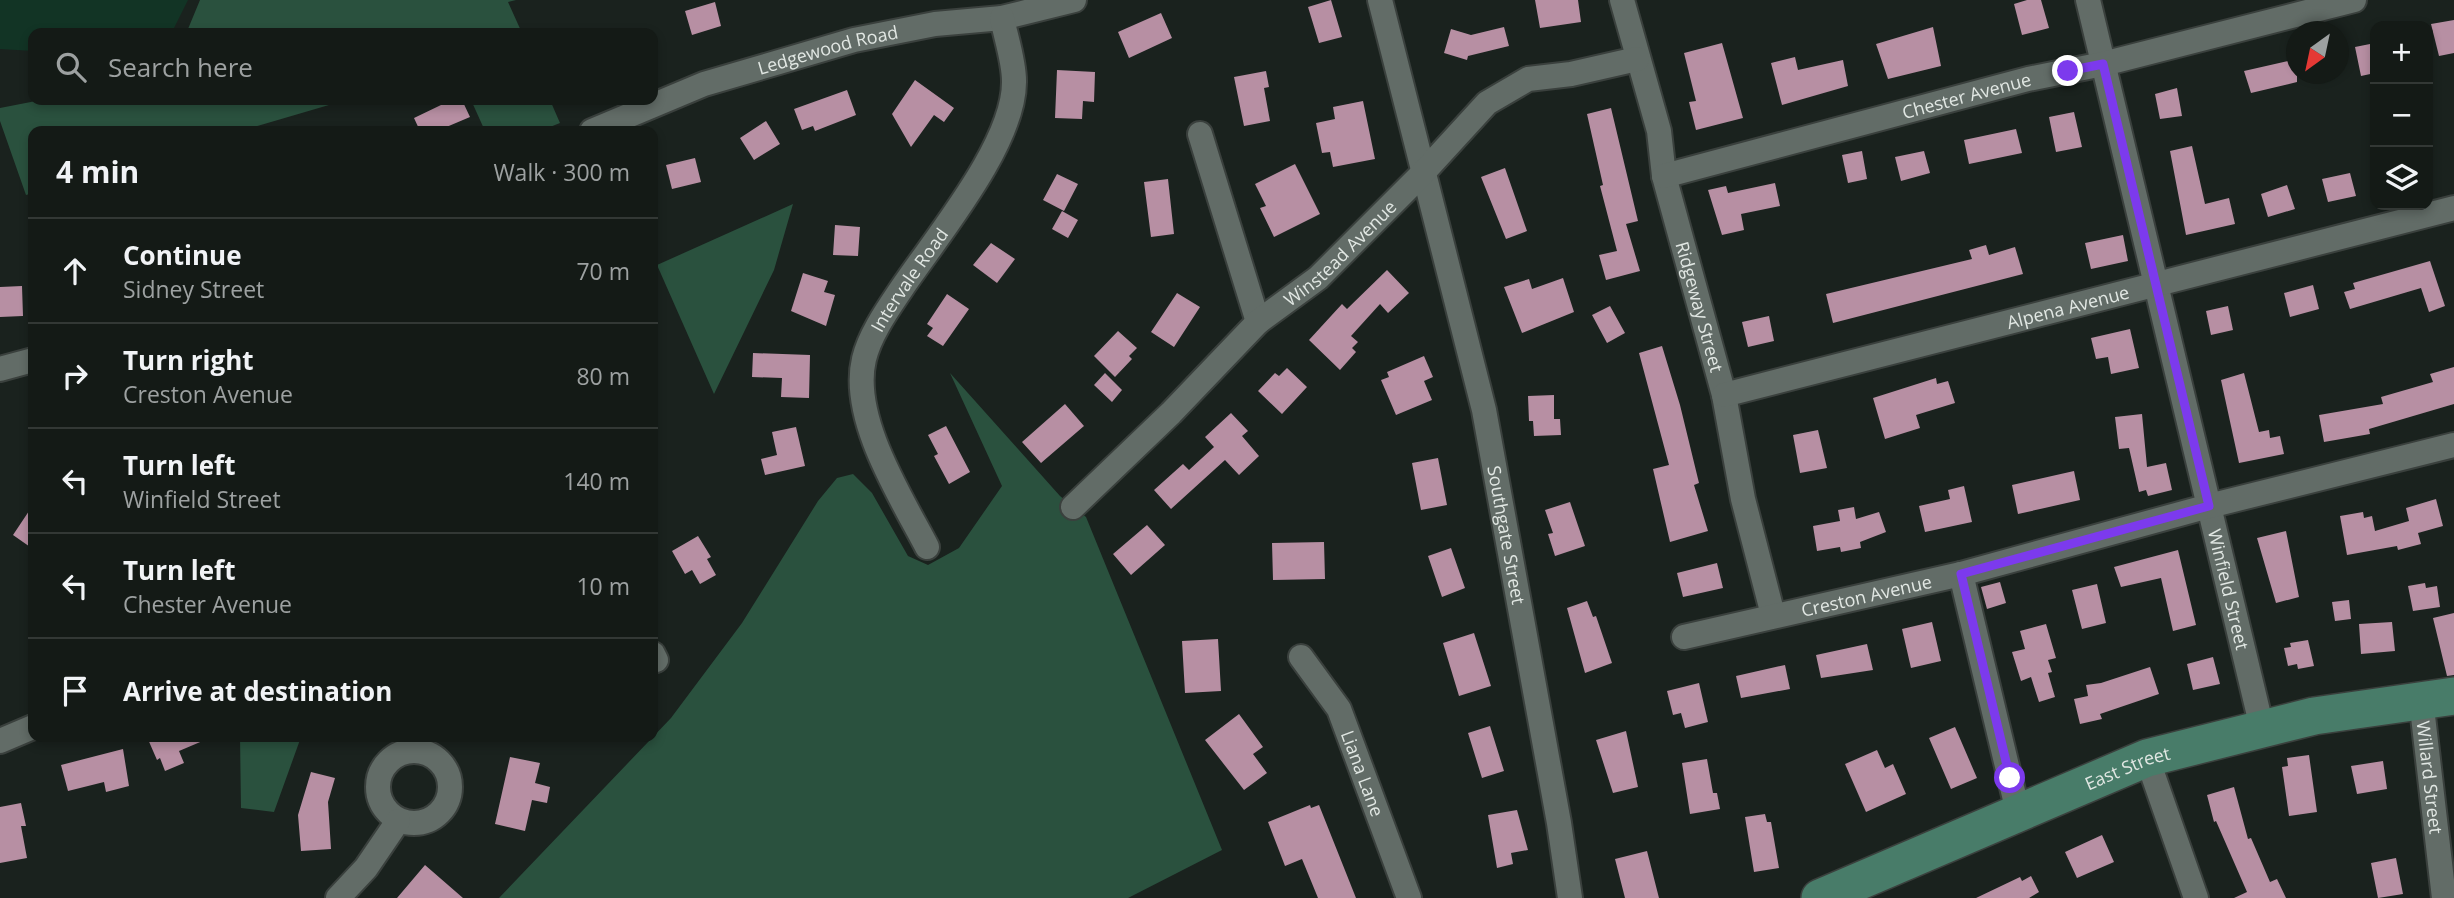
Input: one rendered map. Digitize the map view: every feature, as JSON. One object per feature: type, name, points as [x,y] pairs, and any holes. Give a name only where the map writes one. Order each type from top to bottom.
[{"type":"main road","name":"East Street","points":[[1820,898],[2147,758],[2314,716],[2438,697]]},
{"type":"street","name":"Ledgewood Road","points":[[658,103],[704,84],[854,40],[934,12],[1002,18],[1074,0]]},
{"type":"street","name":"Southgate Street","points":[[1380,0],[1483,410],[1557,810],[1570,898]]},
{"type":"street","name":"Ridgeway Street","points":[[1622,0],[1659,131],[1664,176],[1724,395],[1743,499],[1773,615]]},
{"type":"street","name":"Winfield Street","points":[[2088,0],[2262,728]]},
{"type":"street","name":"Chester Avenue","points":[[1664,176],[2028,79],[2103,64],[2354,0]]},
{"type":"street","name":"Intervale Road","points":[[927,547],[876,451],[865,396],[864,359],[884,314],[1007,126],[1014,80],[1002,18]]},
{"type":"street","name":"Winstead Avenue","points":[[1073,507],[1171,413],[1258,323],[1318,278],[1422,174],[1487,103],[1528,79],[1571,74],[1637,59]]},
{"type":"street","name":"Ledgewood Road","points":[[604,126],[654,105]]},
{"type":"street","points":[[1200,134],[1258,323]]},
{"type":"street","name":"Alpena Avenue","points":[[1724,395],[2157,283],[2206,274],[2454,208]]},
{"type":"street","points":[[0,369],[28,361]]},
{"type":"street","name":"Creston Avenue","points":[[1684,637],[1961,574],[2209,506],[2454,445]]},
{"type":"street","points":[[1961,574],[2018,812]]},
{"type":"street","name":"Liana Lane","points":[[1301,657],[1339,709],[1409,898]]},
{"type":"street","name":"Willard Street","points":[[2438,697],[2444,898]]},
{"type":"street","points":[[0,741],[28,729]]},
{"type":"street","points":[[2147,758],[2196,898]]},
{"type":"street","points":[[338,898],[366,868],[398,821]]},
{"type":"green space","points":[[0,0],[188,0],[174,28],[28,28],[28,51],[0,49]]},
{"type":"green space","points":[[200,0],[516,0],[508,2],[520,28],[188,28]]},
{"type":"green space","points":[[28,103],[28,105],[329,105],[257,126],[28,126],[26,195],[0,121],[0,108]]},
{"type":"green space","points":[[473,105],[552,105],[560,123],[552,126],[483,126]]},
{"type":"green space","points":[[793,204],[774,270],[714,394],[658,265]]},
{"type":"green space","points":[[950,373],[1060,496],[1086,517],[1222,850],[1128,898],[499,898],[648,742],[658,742],[658,732],[742,623],[818,501],[837,478],[853,474],[872,493],[908,556],[928,565],[959,548],[1002,486]]},
{"type":"green space","points":[[240,742],[299,742],[274,812],[241,808]]},
{"type":"building","points":[[1331,0],[1342,37],[1319,43],[1308,7]]},
{"type":"building","points":[[1535,0],[1578,0],[1581,22],[1540,28]]},
{"type":"building","points":[[2041,0],[2049,28],[2022,35],[2014,4]]},
{"type":"building","points":[[715,2],[721,26],[692,35],[685,11]]},
{"type":"building","points":[[1161,13],[1172,38],[1129,58],[1118,32]]},
{"type":"building","points":[[2454,20],[2454,53],[2439,56],[2433,24]]},
{"type":"building","points":[[1504,27],[1509,46],[1468,56],[1467,60],[1444,53],[1451,29],[1471,35]]},
{"type":"building","points":[[1933,27],[1941,66],[1888,79],[1876,44]]},
{"type":"building","points":[[1722,43],[1743,118],[1696,130],[1689,102],[1696,101],[1684,53]]},
{"type":"building","points":[[2370,44],[2370,74],[2361,76],[2355,47]]},
{"type":"building","points":[[1795,57],[1798,70],[1843,60],[1848,86],[1782,105],[1771,63]]},
{"type":"building","points":[[2286,61],[2286,84],[2289,84],[2251,93],[2244,71]]},
{"type":"building","points":[[1057,70],[1095,72],[1094,102],[1083,101],[1082,119],[1055,118]]},
{"type":"building","points":[[1266,71],[1269,87],[1264,88],[1270,121],[1244,126],[1234,77]]},
{"type":"building","points":[[915,80],[954,108],[944,122],[934,115],[911,147],[892,114]]},
{"type":"building","points":[[2177,88],[2182,116],[2160,119],[2155,94]]},
{"type":"building","points":[[847,90],[856,115],[815,131],[813,126],[802,130],[794,109]]},
{"type":"building","points":[[1363,101],[1375,159],[1333,167],[1330,152],[1322,153],[1316,123],[1335,119],[1333,107]]},
{"type":"building","points":[[441,105],[464,105],[470,117],[449,126],[418,126],[414,118]]},
{"type":"building","points":[[1611,108],[1638,221],[1626,224],[1640,271],[1606,280],[1599,255],[1617,251],[1600,186],[1603,185],[1587,114]]},
{"type":"building","points":[[2074,112],[2082,147],[2056,152],[2049,117]]},
{"type":"building","points":[[766,121],[780,144],[754,160],[740,138]]},
{"type":"building","points":[[2016,129],[2022,153],[1969,164],[1964,140]]},
{"type":"building","points":[[2192,146],[2205,204],[2229,198],[2235,224],[2186,235],[2170,151]]},
{"type":"building","points":[[1862,151],[1867,179],[1848,183],[1842,155]]},
{"type":"building","points":[[1924,151],[1930,173],[1901,181],[1895,157]]},
{"type":"building","points":[[695,158],[701,182],[672,189],[666,165]]},
{"type":"building","points":[[1295,164],[1320,214],[1274,237],[1260,208],[1266,206],[1255,184]]},
{"type":"building","points":[[1505,168],[1527,231],[1506,239],[1481,177]]},
{"type":"building","points":[[2350,173],[2356,196],[2328,202],[2322,179]]},
{"type":"building","points":[[1057,174],[1078,184],[1064,211],[1043,200]]},
{"type":"building","points":[[1168,179],[1174,234],[1151,237],[1144,182]]},
{"type":"building","points":[[1775,183],[1780,206],[1741,214],[1744,230],[1722,235],[1708,190],[1726,186],[1728,193]]},
{"type":"building","points":[[2287,185],[2295,209],[2268,217],[2261,194]]},
{"type":"building","points":[[1062,211],[1078,220],[1068,238],[1052,229]]},
{"type":"building","points":[[835,225],[860,227],[858,256],[833,255]]},
{"type":"building","points":[[2123,235],[2128,261],[2091,269],[2085,243]]},
{"type":"building","points":[[991,243],[1015,259],[997,283],[973,265]]},
{"type":"building","points":[[1986,245],[1989,255],[2015,247],[2023,274],[1833,323],[1826,294],[1972,259],[1969,250]]},
{"type":"building","points":[[2430,261],[2445,306],[2429,312],[2421,288],[2350,309],[2344,292],[2355,289],[2353,283]]},
{"type":"building","points":[[1387,270],[1409,293],[1388,313],[1380,304],[1351,336],[1358,342],[1352,348],[1356,352],[1340,370],[1309,340],[1342,304],[1347,309]]},
{"type":"building","points":[[803,273],[828,281],[824,292],[835,295],[826,326],[791,311]]},
{"type":"building","points":[[1563,278],[1574,312],[1522,333],[1504,287],[1529,279],[1532,289]]},
{"type":"building","points":[[2313,285],[2319,309],[2290,317],[2284,293]]},
{"type":"building","points":[[22,286],[23,316],[0,317],[0,287]]},
{"type":"building","points":[[1177,293],[1200,307],[1174,347],[1151,332]]},
{"type":"building","points":[[947,294],[969,309],[943,346],[927,336],[933,328],[927,324]]},
{"type":"building","points":[[1610,306],[1625,333],[1607,343],[1592,315]]},
{"type":"building","points":[[2228,306],[2233,330],[2211,335],[2206,311]]},
{"type":"building","points":[[1769,316],[1774,341],[1748,347],[1742,322]]},
{"type":"building","points":[[2130,329],[2139,368],[2111,374],[2108,357],[2096,359],[2091,338]]},
{"type":"building","points":[[1118,331],[1137,348],[1129,356],[1132,359],[1115,377],[1094,356]]},
{"type":"building","points":[[1662,346],[1680,405],[1699,483],[1694,485],[1708,531],[1670,542],[1653,469],[1669,465],[1639,353]]},
{"type":"building","points":[[753,353],[810,355],[809,398],[781,397],[782,378],[752,377]]},
{"type":"building","points":[[1424,356],[1433,377],[1424,381],[1432,400],[1396,415],[1381,380],[1389,377],[1387,372]]},
{"type":"building","points":[[2454,367],[2454,404],[2369,429],[2370,434],[2324,442],[2319,415],[2383,404],[2381,397],[2433,382],[2430,374]]},
{"type":"building","points":[[1287,368],[1307,387],[1282,414],[1258,391],[1275,373],[1279,376]]},
{"type":"building","points":[[1105,373],[1122,390],[1112,402],[1094,385]]},
{"type":"building","points":[[2244,373],[2259,432],[2269,430],[2270,438],[2280,436],[2284,454],[2239,463],[2221,380]]},
{"type":"building","points":[[1936,378],[1937,384],[1948,381],[1955,403],[1916,415],[1920,428],[1885,439],[1873,398]]},
{"type":"building","points":[[1554,395],[1554,419],[1560,419],[1561,435],[1534,436],[1533,421],[1529,421],[1528,396]]},
{"type":"building","points":[[1065,404],[1084,426],[1041,463],[1022,442]]},
{"type":"building","points":[[1231,413],[1248,431],[1242,436],[1259,456],[1239,475],[1225,460],[1171,509],[1154,490],[1183,464],[1189,470],[1214,447],[1205,437]]},
{"type":"building","points":[[2142,414],[2147,467],[2166,463],[2172,490],[2148,496],[2146,490],[2139,492],[2129,448],[2119,449],[2115,417]]},
{"type":"building","points":[[946,426],[970,472],[949,484],[934,456],[938,454],[928,435]]},
{"type":"building","points":[[796,427],[805,466],[765,475],[761,459],[777,455],[772,432]]},
{"type":"building","points":[[1818,430],[1827,468],[1800,473],[1793,435]]},
{"type":"building","points":[[1438,458],[1447,505],[1421,510],[1412,463]]},
{"type":"building","points":[[2074,471],[2080,500],[2018,514],[2012,485]]},
{"type":"building","points":[[1964,486],[1972,522],[1925,532],[1919,506],[1950,499],[1948,490]]},
{"type":"building","points":[[2436,499],[2443,526],[2418,533],[2421,544],[2398,550],[2397,546],[2347,555],[2340,516],[2363,512],[2364,518],[2372,516],[2375,531],[2409,521],[2406,508]]},
{"type":"building","points":[[1570,502],[1585,546],[1555,556],[1548,534],[1553,533],[1545,510]]},
{"type":"building","points":[[1854,507],[1856,519],[1879,512],[1886,532],[1860,542],[1861,548],[1841,552],[1840,547],[1817,551],[1813,526],[1840,521],[1838,510]]},
{"type":"building","points":[[28,512],[28,546],[13,535]]},
{"type":"building","points":[[1147,525],[1165,545],[1131,575],[1113,554]]},
{"type":"building","points":[[2286,531],[2299,597],[2276,603],[2257,538]]},
{"type":"building","points":[[698,536],[711,557],[707,559],[716,575],[700,584],[692,570],[685,574],[672,551]]},
{"type":"building","points":[[1324,542],[1325,579],[1273,580],[1272,543]]},
{"type":"building","points":[[1451,548],[1465,588],[1442,597],[1428,556]]},
{"type":"building","points":[[2178,550],[2196,625],[2173,631],[2161,578],[2121,587],[2114,567]]},
{"type":"building","points":[[1717,563],[1723,588],[1683,597],[1677,573]]},
{"type":"building","points":[[2000,582],[2006,603],[1987,609],[1981,587]]},
{"type":"building","points":[[2425,583],[2426,588],[2437,586],[2440,607],[2413,611],[2408,586]]},
{"type":"building","points":[[2097,584],[2106,623],[2082,629],[2072,590]]},
{"type":"building","points":[[2349,600],[2351,619],[2335,621],[2332,602]]},
{"type":"building","points":[[1587,601],[1593,617],[1596,616],[1612,663],[1585,673],[1567,608]]},
{"type":"building","points":[[2454,613],[2454,675],[2447,676],[2433,618]]},
{"type":"building","points":[[1932,622],[1941,661],[1911,668],[1902,629]]},
{"type":"building","points":[[2392,622],[2395,651],[2361,654],[2359,624]]},
{"type":"building","points":[[2046,624],[2056,658],[2048,660],[2052,672],[2048,673],[2055,697],[2039,702],[2031,677],[2021,681],[2012,652],[2025,649],[2020,631]]},
{"type":"building","points":[[1474,633],[1491,686],[1459,696],[1443,643]]},
{"type":"building","points":[[1218,639],[1221,691],[1185,693],[1182,641]]},
{"type":"building","points":[[2308,640],[2314,666],[2298,669],[2297,664],[2288,666],[2284,648],[2291,647],[2290,643]]},
{"type":"building","points":[[1867,644],[1873,670],[1821,678],[1816,655]]},
{"type":"building","points":[[2213,657],[2220,684],[2193,690],[2187,664]]},
{"type":"building","points":[[1785,665],[1790,689],[1741,698],[1736,676]]},
{"type":"building","points":[[2150,667],[2159,694],[2100,714],[2102,719],[2080,724],[2074,699],[2088,696],[2086,685],[2101,683]]},
{"type":"building","points":[[1699,683],[1708,722],[1685,728],[1681,713],[1673,715],[1667,691]]},
{"type":"building","points":[[1239,714],[1263,747],[1253,754],[1267,773],[1244,790],[1205,740]]},
{"type":"building","points":[[1490,726],[1504,771],[1482,778],[1468,733]]},
{"type":"building","points":[[1955,727],[1977,778],[1951,789],[1929,738]]},
{"type":"building","points":[[1626,731],[1638,787],[1613,793],[1596,740]]},
{"type":"building","points":[[149,742],[200,742],[179,751],[184,763],[165,771],[160,758],[157,760]]},
{"type":"building","points":[[123,749],[129,786],[106,792],[104,782],[68,791],[61,765]]},
{"type":"building","points":[[1877,750],[1885,768],[1893,764],[1906,794],[1866,812],[1845,764]]},
{"type":"building","points":[[2309,755],[2317,812],[2289,816],[2282,767],[2288,766],[2287,758]]},
{"type":"building","points":[[510,757],[540,763],[535,783],[550,787],[547,803],[532,800],[525,831],[495,824]]},
{"type":"building","points":[[1707,759],[1713,793],[1717,793],[1720,809],[1690,814],[1682,763]]},
{"type":"building","points":[[2383,761],[2387,789],[2357,794],[2351,766]]},
{"type":"building","points":[[311,772],[335,778],[328,802],[331,849],[301,851],[298,815]]},
{"type":"building","points":[[2234,787],[2248,839],[2251,838],[2270,882],[2277,879],[2286,898],[2234,898],[2247,892],[2216,821],[2214,822],[2207,795]]},
{"type":"building","points":[[21,803],[26,826],[21,826],[27,858],[0,863],[0,807]]},
{"type":"building","points":[[1310,805],[1311,808],[1319,805],[1356,898],[1318,898],[1302,859],[1285,866],[1268,822]]},
{"type":"building","points":[[1517,810],[1528,850],[1511,853],[1513,864],[1497,868],[1488,815]]},
{"type":"building","points":[[1765,814],[1767,822],[1771,822],[1779,868],[1754,872],[1745,817]]},
{"type":"building","points":[[2102,835],[2114,862],[2077,878],[2065,852]]},
{"type":"building","points":[[1647,851],[1659,898],[1625,898],[1615,859]]},
{"type":"building","points":[[2396,858],[2403,894],[2378,898],[2371,863]]},
{"type":"building","points":[[425,865],[463,898],[397,898]]},
{"type":"building","points":[[2031,876],[2039,892],[2029,898],[1976,898],[2020,877],[2022,881]]},
{"type":"route","points":[[2010,778],[1961,574],[2209,506],[2103,64],[2068,71]]}]
